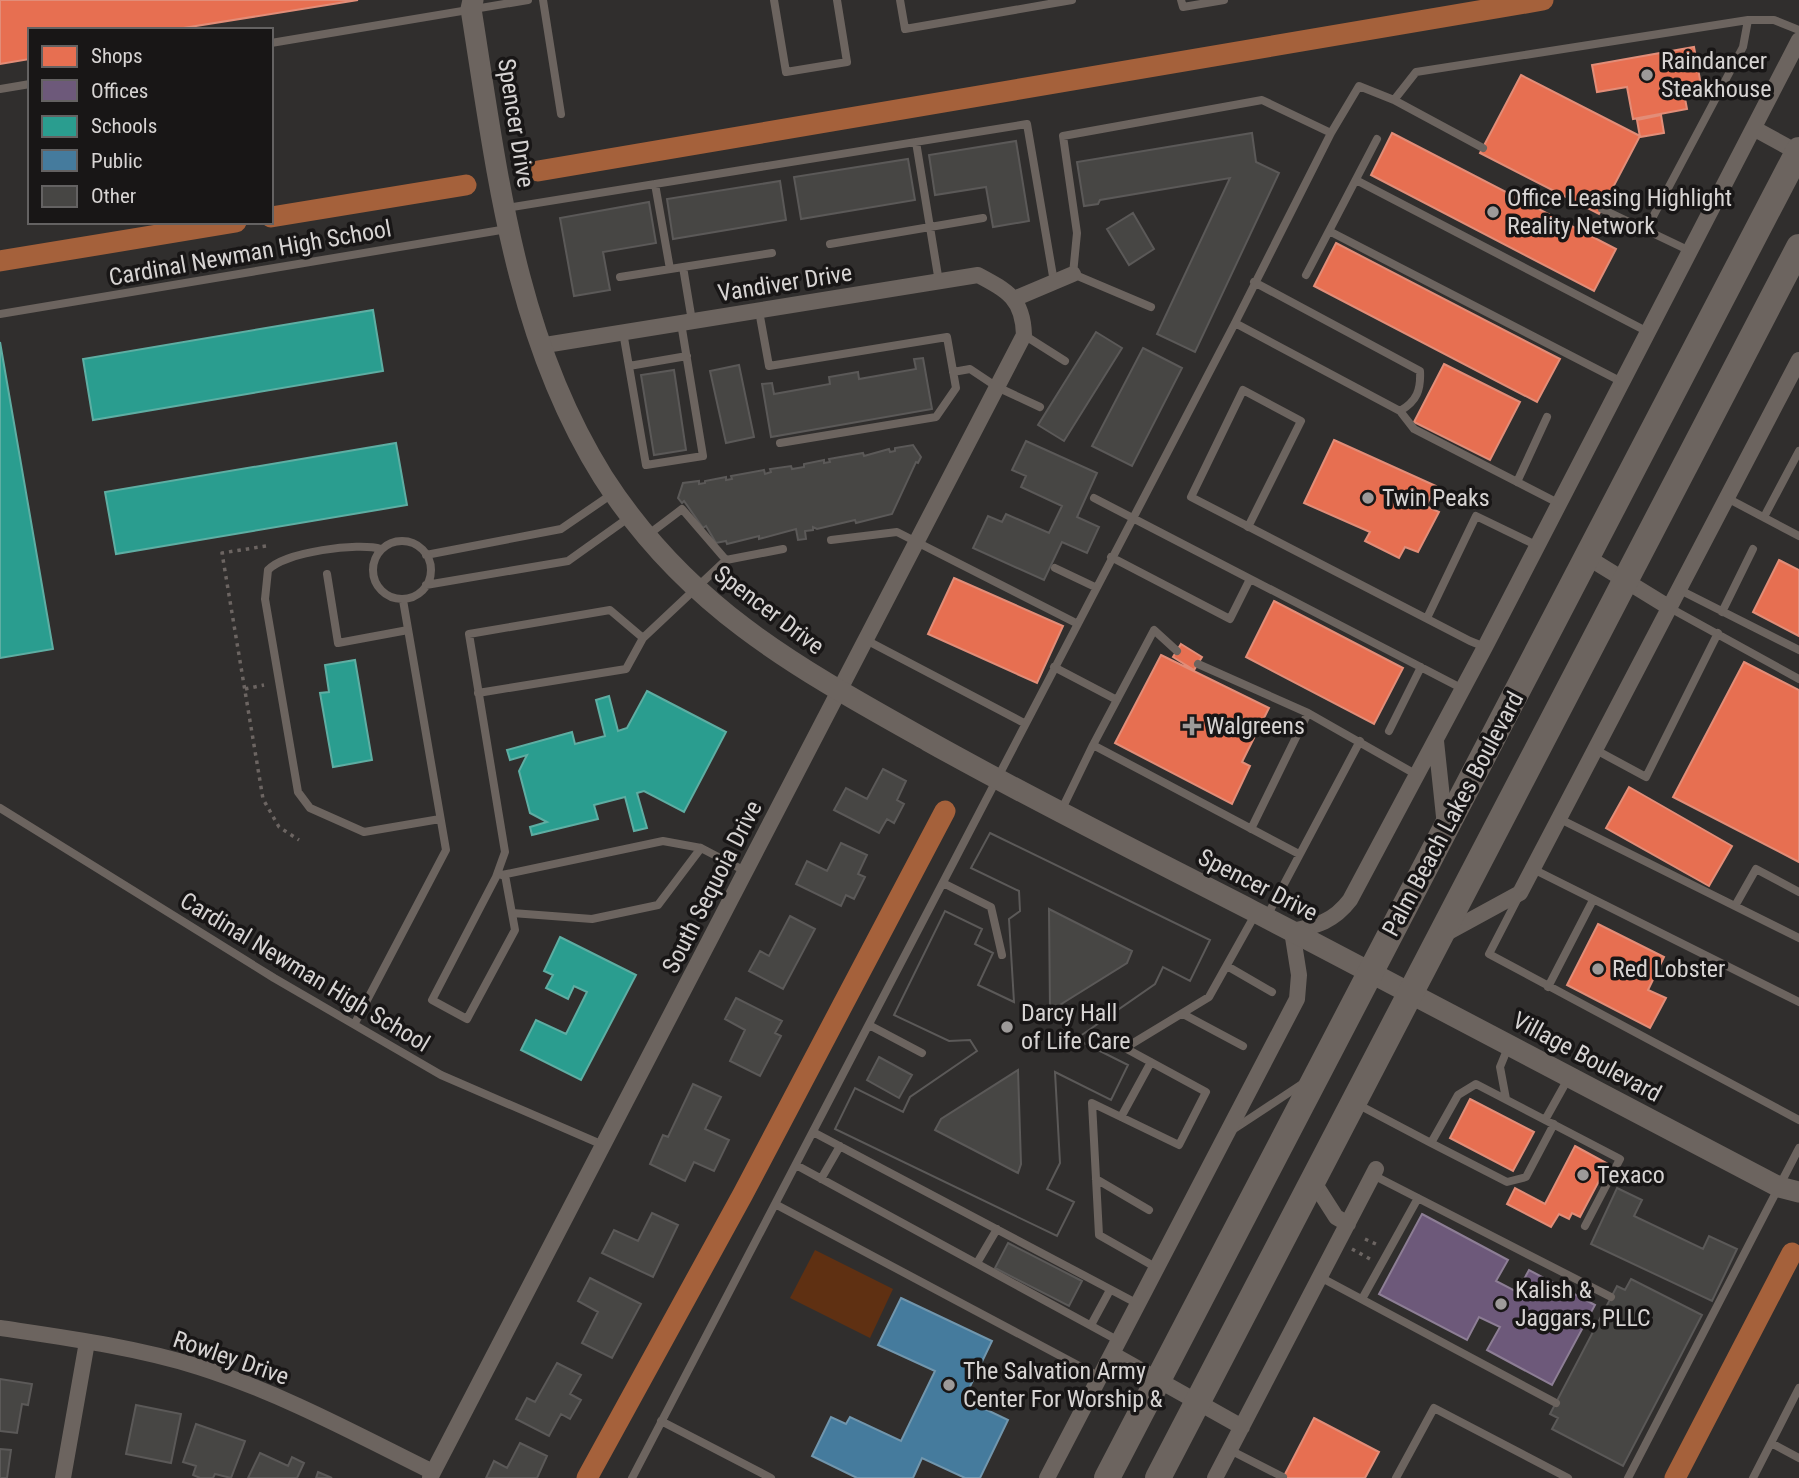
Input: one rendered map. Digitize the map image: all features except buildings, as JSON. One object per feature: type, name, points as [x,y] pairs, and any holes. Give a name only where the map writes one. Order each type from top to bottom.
[{"type":"main road","name":"Palm Beach Lakes Boulevard","points":[[1107,1478],[1799,152]]},
{"type":"main road","name":"Palm Beach Lakes Boulevard","points":[[1158,1478],[1799,247]]},
{"type":"street","name":"Spencer Drive","points":[[469,3],[505,219],[538,346],[575,428],[614,492],[647,535],[696,589],[771,650],[839,691],[995,779],[1371,973]]},
{"type":"street","points":[[1047,1478],[1297,999],[1299,975],[1292,931],[1318,926],[1336,917],[1344,908],[1486,647],[1799,40]]},
{"type":"street","points":[[1755,129],[1799,152]]},
{"type":"street","points":[[1014,299],[1073,274]]},
{"type":"street","name":"Vandiver Drive","points":[[538,346],[978,275],[1003,288],[1014,299],[1023,314],[1024,335]]},
{"type":"street","name":"South Sequoia Drive","points":[[431,1475],[1024,335]]},
{"type":"street","points":[[1441,936],[1520,893],[1797,370]]},
{"type":"street","points":[[1587,557],[1670,608]]},
{"type":"street","points":[[1436,741],[1445,830]]},
{"type":"street","name":"Village Boulevard","points":[[1371,973],[1789,1190],[1799,1205]]},
{"type":"street","points":[[1215,1478],[1375,1172]]},
{"type":"street","points":[[1313,1181],[1336,1217],[1348,1224]]},
{"type":"street","name":"Rowley Drive","points":[[0,1328],[140,1351],[254,1386],[431,1475]]},
{"type":"street","points":[[63,1478],[87,1342]]},
{"type":"street","points":[[1116,1347],[1158,1380],[1242,1427]]},
{"type":"lane","points":[[273,43],[469,3],[528,0]]},
{"type":"lane","points":[[543,0],[561,114]]},
{"type":"lane","points":[[774,0],[786,72],[847,62],[837,0]]},
{"type":"lane","points":[[900,0],[905,29],[1072,0]]},
{"type":"lane","points":[[1181,0],[1182,7],[1222,0]]},
{"type":"lane","points":[[1394,100],[1416,72],[1748,20],[1774,20],[1799,30]]},
{"type":"lane","points":[[1647,229],[1743,47],[1748,20]]},
{"type":"lane","points":[[0,89],[28,84]]},
{"type":"lane","points":[[632,1478],[1076,623],[1235,323],[1331,133],[1359,86],[1394,100],[1483,148]]},
{"type":"lane","points":[[1151,307],[1073,274],[1077,233],[1063,136],[1262,100],[1331,133]]},
{"type":"lane","name":"Cardinal Newman High School","points":[[0,314],[505,219],[655,184],[1027,124],[1054,282]]},
{"type":"lane","points":[[1306,275],[1377,139]]},
{"type":"lane","points":[[916,142],[939,282]]},
{"type":"lane","points":[[1356,180],[1648,332]]},
{"type":"lane","points":[[655,184],[670,269]]},
{"type":"lane","points":[[1602,209],[1690,251]]},
{"type":"lane","points":[[830,244],[983,218]]},
{"type":"lane","points":[[1329,231],[1623,383]]},
{"type":"lane","points":[[620,277],[772,253]]},
{"type":"lane","points":[[623,332],[646,465],[703,456],[687,356],[683,267]]},
{"type":"lane","points":[[1254,282],[1420,371],[1418,395],[1411,405],[1400,411]]},
{"type":"lane","points":[[760,311],[769,366],[947,337],[956,388],[936,417],[780,443]]},
{"type":"lane","points":[[1235,323],[1400,411],[1414,429],[1560,504]]},
{"type":"lane","points":[[1024,335],[1065,361]]},
{"type":"lane","points":[[629,366],[687,356]]},
{"type":"lane","points":[[953,372],[970,369],[997,387],[1040,407]]},
{"type":"lane","points":[[1248,527],[1301,421],[1243,390],[1191,498],[1248,527],[1427,618],[1486,647]]},
{"type":"lane","points":[[1517,482],[1547,417]]},
{"type":"lane","points":[[1764,517],[1799,451]]},
{"type":"lane","points":[[425,555],[561,529],[614,492]]},
{"type":"lane","points":[[1094,498],[1463,689]]},
{"type":"lane","points":[[1727,498],[1799,536]]},
{"type":"lane","points":[[647,535],[682,509],[726,560]]},
{"type":"lane","points":[[426,585],[568,561],[632,516]]},
{"type":"lane","points":[[1427,618],[1476,516],[1538,546]]},
{"type":"lane","points":[[831,540],[897,532],[1076,623]]},
{"type":"lane","points":[[381,549],[375,569],[377,581],[391,597],[403,600],[420,594],[429,576],[425,555],[418,546],[399,540],[381,549],[368,545],[285,558],[268,570],[265,599],[298,792],[310,808],[365,832],[440,819]]},
{"type":"lane","points":[[478,694],[626,669],[643,638],[726,560],[783,549]]},
{"type":"lane","points":[[1722,612],[1753,549]]},
{"type":"lane","points":[[1111,557],[1230,619],[1250,579]]},
{"type":"lane","points":[[1055,568],[1095,587]]},
{"type":"lane","points":[[327,574],[338,643],[408,630]]},
{"type":"lane","points":[[1679,590],[1799,650]]},
{"type":"lane","points":[[355,1023],[446,850],[403,600]]},
{"type":"lane","points":[[1670,608],[1799,679]]},
{"type":"lane","points":[[500,876],[515,930],[467,1018],[432,1000],[500,876],[505,852],[469,634],[610,610],[643,638]]},
{"type":"lane","points":[[1060,812],[1154,630],[1177,651]]},
{"type":"lane","points":[[1596,750],[1646,777],[1718,634]]},
{"type":"lane","points":[[866,640],[1024,723]]},
{"type":"lane","points":[[1198,664],[1308,713],[1360,741],[1398,767],[1417,775]]},
{"type":"lane","points":[[1054,667],[1117,699]]},
{"type":"lane","points":[[1389,731],[1421,667]]},
{"type":"lane","points":[[1251,829],[1308,713]]},
{"type":"lane","points":[[1157,1268],[1099,1235],[1092,1103],[1179,1145],[1206,1092],[1125,1048],[1209,998],[1299,855],[1360,741]]},
{"type":"lane","points":[[1093,745],[1299,855]]},
{"type":"lane","name":"Cardinal Newman High School","points":[[0,808],[274,978],[441,1075],[603,1146]]},
{"type":"lane","points":[[1560,819],[1799,938]]},
{"type":"lane","points":[[500,876],[663,841],[701,848],[746,871]]},
{"type":"lane","points":[[512,913],[592,919],[659,905],[701,848]]},
{"type":"lane","points":[[1533,869],[1799,1002]]},
{"type":"lane","points":[[1735,906],[1756,869],[1799,892]]},
{"type":"lane","points":[[943,883],[991,907],[1002,955]]},
{"type":"lane","points":[[1520,893],[1489,954],[1799,1120]]},
{"type":"lane","points":[[1548,986],[1593,900]]},
{"type":"lane","points":[[1227,966],[1272,992]]},
{"type":"lane","points":[[1183,1014],[1242,1046]]},
{"type":"lane","points":[[869,1025],[922,1054]]},
{"type":"lane","points":[[1506,1099],[1500,1067],[1509,1045]]},
{"type":"lane","points":[[1121,1118],[1151,1062]]},
{"type":"lane","points":[[1227,1133],[1319,1072]]},
{"type":"lane","points":[[1354,1102],[1507,1182],[1526,1177],[1569,1077]]},
{"type":"lane","points":[[1431,1143],[1458,1095],[1476,1084],[1620,1158],[1585,1226]]},
{"type":"lane","points":[[813,1132],[1138,1304]]},
{"type":"lane","points":[[821,1179],[839,1146]]},
{"type":"lane","points":[[1628,1478],[1700,1329],[1789,1190],[1799,1148]]},
{"type":"lane","points":[[796,1165],[1091,1325],[1116,1347]]},
{"type":"lane","points":[[1375,1172],[1418,1198],[1611,1297]]},
{"type":"lane","points":[[1096,1179],[1149,1210]]},
{"type":"lane","points":[[1362,1300],[1418,1198]]},
{"type":"lane","points":[[775,1204],[1100,1377]]},
{"type":"lane","points":[[977,1264],[997,1229]]},
{"type":"lane","points":[[1320,1277],[1556,1403]]},
{"type":"lane","points":[[1091,1325],[1110,1290]]},
{"type":"lane","points":[[1753,1478],[1799,1388]]},
{"type":"lane","points":[[1396,1478],[1434,1408],[1568,1478]]},
{"type":"lane","points":[[661,1421],[771,1478]]},
{"type":"lane","points":[[1770,1443],[1799,1458]]},
{"type":"lane","points":[[1230,1450],[1283,1477]]},
{"type":"path","points":[[266,545],[222,553],[263,799],[279,827],[299,840]]},
{"type":"path","points":[[245,689],[264,685]]},
{"type":"shaded area","points":[[815,1250],[893,1289],[870,1338],[790,1298]]},
{"type":"waterway","points":[[538,171],[1543,0]]},
{"type":"waterway","points":[[273,217],[466,185]]},
{"type":"waterway","points":[[0,261],[224,224]]},
{"type":"waterway","points":[[587,1478],[743,1194],[945,811]]},
{"type":"waterway","points":[[1675,1478],[1792,1253]]},
{"type":"place","name":"Raindancer Steakhouse","points":[[1647,75]]},
{"type":"place","name":"Office Leasing Highlight Reality Network","points":[[1493,212]]},
{"type":"place","name":"Twin Peaks","points":[[1368,498]]},
{"type":"place","name":"Walgreens","points":[[1192,726]]},
{"type":"place","name":"Red Lobster","points":[[1598,969]]},
{"type":"place","name":"Darcy Hall of Life Care","points":[[1007,1027]]},
{"type":"place","name":"Texaco","points":[[1583,1175]]},
{"type":"place","name":"Kalish & Jaggars, PLLC","points":[[1501,1304]]},
{"type":"place","name":"The Salvation Army Center For Worship &","points":[[949,1385]]}]
